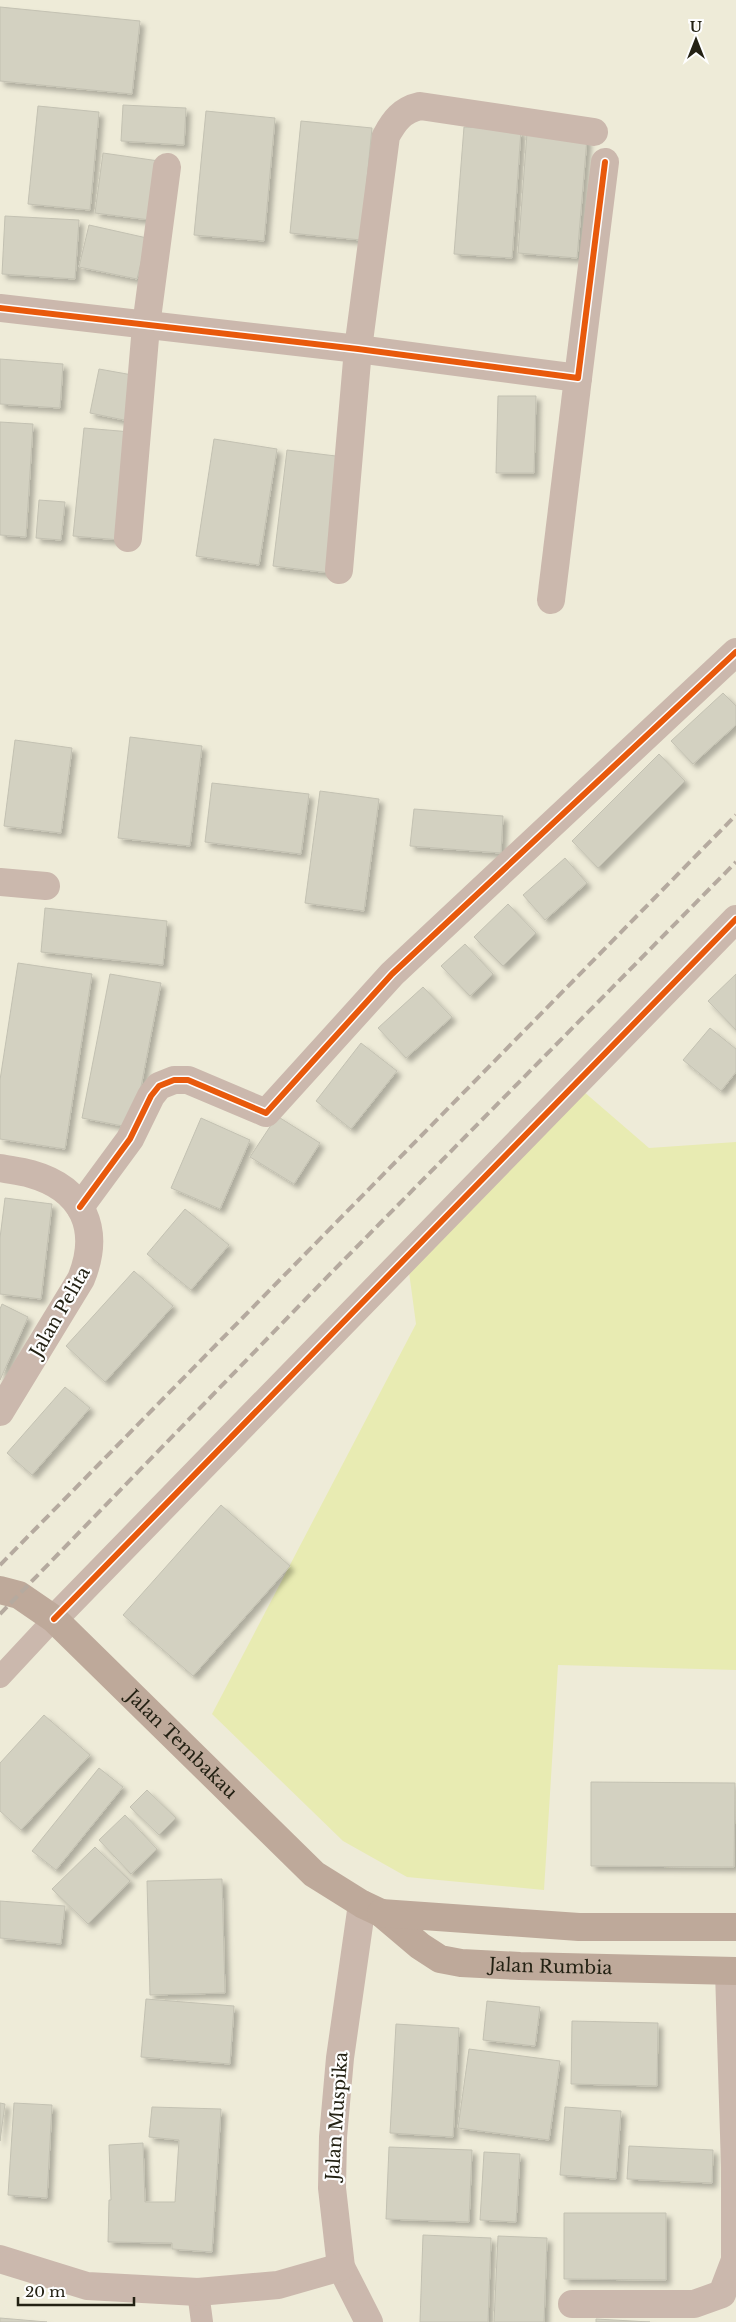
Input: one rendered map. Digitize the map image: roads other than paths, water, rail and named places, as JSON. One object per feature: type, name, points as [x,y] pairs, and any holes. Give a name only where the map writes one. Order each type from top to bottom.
[{"type":"highway","name":"Jalan Tembakau","points":[[0,1590],[19,1595],[54,1619],[314,1874],[372,1909]]},
{"type":"highway","points":[[372,1909],[579,1928],[736,1928]]},
{"type":"highway","name":"Jalan Rumbia","points":[[372,1909],[440,1959],[461,1963],[732,1971]]},
{"type":"street","points":[[339,570],[358,349],[386,136],[394,122],[403,112],[420,106],[594,132]]},
{"type":"street","points":[[551,600],[605,162]]},
{"type":"street","points":[[128,538],[146,326],[167,167]]},
{"type":"street","points":[[0,308],[358,349],[578,378]]},
{"type":"street","points":[[80,1207],[130,1139],[151,1096],[159,1086],[166,1082],[188,1080],[266,1113],[392,974],[736,652]]},
{"type":"street","points":[[0,882],[46,886]]},
{"type":"street","points":[[54,1619],[736,919]]},
{"type":"street","name":"Jalan Pelita","points":[[0,1168],[31,1174],[52,1182],[70,1194],[80,1207],[90,1234],[91,1243],[89,1260],[81,1279],[0,1412]]},
{"type":"street","name":"Jalan Muspika","points":[[369,2322],[341,2267],[332,2188],[333,2137],[340,2058],[372,1909]]},
{"type":"street","points":[[572,2304],[694,2304],[722,2294],[735,2260],[732,1971]]},
{"type":"street","points":[[0,2259],[87,2286],[198,2292],[278,2285],[341,2267]]},
{"type":"lane","points":[[0,1677],[54,1619]]},
{"type":"lane","points":[[198,2292],[202,2322]]},
{"type":"railway","points":[[0,1565],[736,815]]},
{"type":"railway","points":[[0,1614],[331,1273],[736,862]]}]
